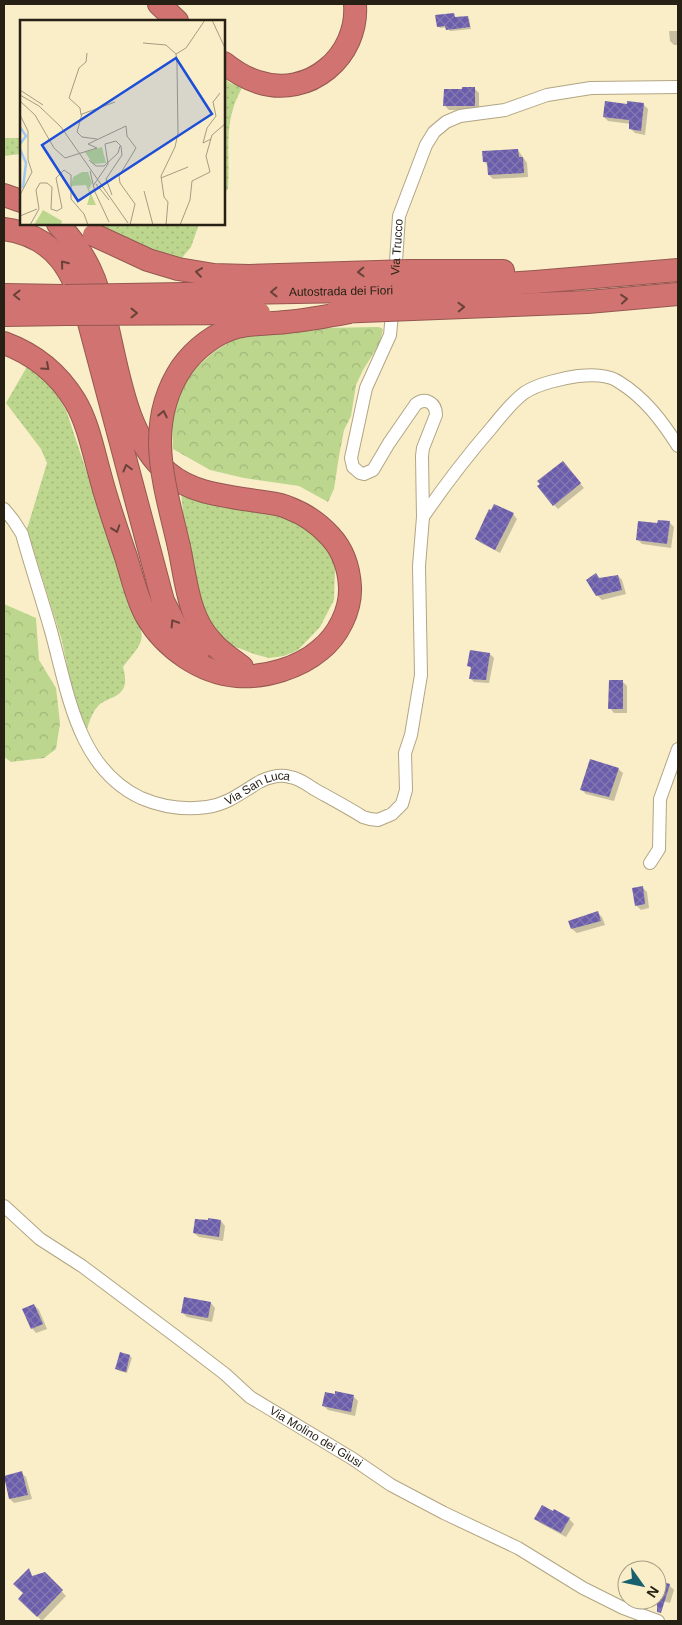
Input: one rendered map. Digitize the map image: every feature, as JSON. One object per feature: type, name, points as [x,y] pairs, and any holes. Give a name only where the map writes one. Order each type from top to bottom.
[{"type":"highway","points":[[159,4],[177,20]]},
{"type":"highway","points":[[225,65],[248,78],[267,84],[292,85],[317,77],[330,68],[347,47],[355,24],[355,4]]},
{"type":"highway","points":[[4,195],[20,201]]},
{"type":"highway","points":[[4,343],[40,361],[60,380],[76,403],[88,432],[106,499],[141,604],[156,630],[187,658],[215,672],[244,676],[284,669],[308,659],[321,650],[338,629],[344,617],[350,591],[347,565],[342,552],[323,529],[312,520],[289,507],[208,493],[194,488],[168,473],[154,458],[140,439],[128,409],[94,278],[83,256],[71,238],[59,225]]},
{"type":"highway","points":[[70,225],[148,260],[178,269],[214,275],[249,276],[411,290]]},
{"type":"highway","points":[[4,229],[15,231],[45,244],[67,267],[75,280],[88,319],[158,582],[169,615],[177,628],[196,648],[211,658],[268,673]]},
{"type":"highway","name":"Autostrada dei Fiori","points":[[4,315],[66,305],[411,290],[678,270]]},
{"type":"highway","name":"Autostrada dei Fiori","points":[[4,294],[66,305],[350,312],[411,290],[588,302],[678,294]]},
{"type":"highway","points":[[242,667],[214,645],[200,625],[192,607],[163,478],[159,437],[166,398],[176,377],[189,358],[204,344],[221,334],[235,328],[250,325],[311,319],[350,312]]},
{"type":"street","name":"Via Trucco","points":[[423,517],[422,456],[436,415],[436,410],[431,403],[423,401],[416,404],[373,470],[364,474],[360,473],[353,467],[351,458],[366,388],[390,335],[399,216],[429,138],[440,126],[453,118],[505,110],[547,95],[591,88],[678,86]]},
{"type":"street","points":[[423,517],[479,442],[507,410],[525,392],[560,378],[593,375],[618,380],[640,397],[660,419],[678,446]]},
{"type":"street","name":"Via San Luca","points":[[4,508],[22,534],[65,684],[82,734],[94,758],[112,779],[149,801],[179,808],[194,808],[209,807],[229,802],[269,778],[285,776],[298,779],[370,819],[378,820],[392,814],[402,804],[406,790],[405,753],[421,675],[419,566],[423,517]]},
{"type":"street","points":[[650,863],[659,849],[660,799],[678,749]]},
{"type":"street","name":"Via Molino dei Giusi","points":[[4,1206],[40,1239],[82,1266],[225,1374],[250,1396],[354,1459],[391,1485],[518,1548],[583,1588],[623,1608],[658,1621]]},
{"type":"green space","points":[[225,78],[230,83],[242,88],[232,113],[230,126],[228,189],[225,192]]},
{"type":"green space","points":[[4,138],[20,138],[20,154],[4,156]]},
{"type":"green space","points":[[94,225],[199,225],[191,247],[181,259],[128,243]]},
{"type":"green space","points":[[379,327],[383,329],[380,343],[356,385],[351,416],[344,430],[334,489],[328,502],[299,486],[244,478],[210,470],[173,449],[172,417],[176,402],[190,373],[214,352],[241,335],[321,328]]},
{"type":"green space","points":[[28,365],[52,387],[66,410],[142,634],[136,651],[123,667],[124,688],[119,694],[98,706],[92,715],[87,729],[81,723],[62,641],[27,529],[47,463],[41,449],[6,403]]},
{"type":"green space","points":[[181,492],[304,523],[330,553],[335,568],[334,600],[320,627],[298,650],[284,656],[269,658],[231,645],[215,630],[205,616],[186,541]]},
{"type":"green space","points":[[4,604],[36,618],[39,660],[56,688],[60,723],[56,749],[44,758],[11,762],[4,757]]},
{"type":"building","points":[[454,13],[455,17],[468,16],[470,27],[446,30],[445,26],[437,27],[435,15]]},
{"type":"building","points":[[462,87],[475,87],[475,106],[443,106],[444,89],[462,89]]},
{"type":"building","points":[[605,101],[627,104],[627,101],[644,103],[641,131],[629,129],[629,120],[603,117]]},
{"type":"building","points":[[518,149],[519,157],[523,157],[524,173],[488,175],[487,162],[483,162],[482,151]]},
{"type":"building","points":[[563,461],[581,483],[553,506],[537,486],[540,484],[537,481]]},
{"type":"building","points":[[494,504],[514,513],[495,550],[475,539],[489,509],[491,510]]},
{"type":"building","points":[[658,520],[670,521],[667,544],[636,540],[638,521],[657,523]]},
{"type":"building","points":[[596,573],[599,578],[618,575],[622,590],[596,596],[586,580]]},
{"type":"building","points":[[470,650],[490,653],[486,680],[469,679],[471,667],[467,666]]},
{"type":"building","points":[[609,680],[623,680],[623,709],[608,709]]},
{"type":"building","points":[[590,759],[619,768],[609,797],[580,790]]},
{"type":"building","points":[[643,886],[645,904],[635,906],[632,888]]},
{"type":"building","points":[[598,911],[601,921],[571,929],[568,921]]},
{"type":"building","points":[[208,1218],[221,1220],[219,1237],[193,1233],[195,1219],[208,1220]]},
{"type":"building","points":[[184,1297],[211,1302],[208,1318],[181,1313]]},
{"type":"building","points":[[34,1304],[43,1324],[31,1329],[22,1309]]},
{"type":"building","points":[[120,1352],[130,1355],[126,1372],[115,1369]]},
{"type":"building","points":[[335,1391],[354,1395],[351,1412],[322,1406],[325,1392],[335,1394]]},
{"type":"building","points":[[22,1471],[28,1495],[9,1499],[4,1476]]},
{"type":"building","points":[[542,1505],[570,1518],[561,1533],[534,1519]]},
{"type":"building","points":[[29,1568],[32,1576],[45,1572],[63,1590],[37,1617],[18,1599],[23,1593],[13,1584]]},
{"type":"building","points":[[667,1583],[670,1584],[667,1594]]}]
